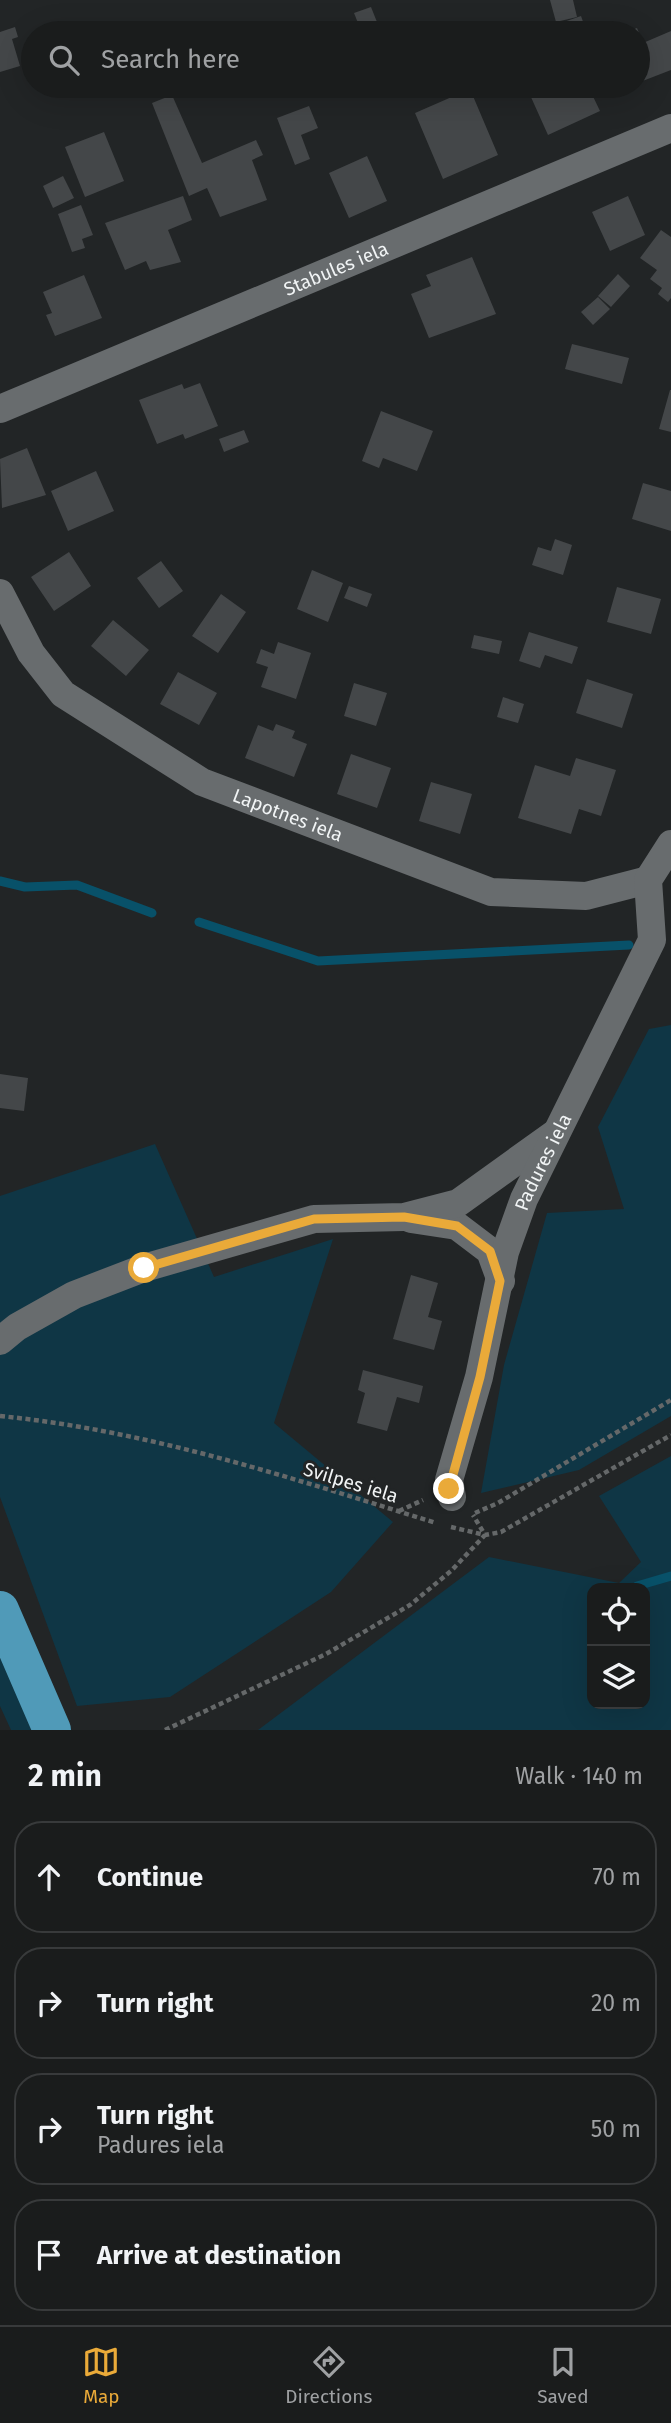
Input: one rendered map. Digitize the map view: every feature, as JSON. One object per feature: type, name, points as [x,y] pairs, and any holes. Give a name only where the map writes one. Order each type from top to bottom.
[{"type":"highway","points":[[0,1610],[52,1730]]},
{"type":"street","name":"Stabules iela","points":[[0,409],[671,128]]},
{"type":"street","name":"Lapotnes iela","points":[[0,593],[31,653],[63,694],[202,782],[491,892],[586,896],[648,880]]},
{"type":"street","points":[[648,880],[671,844]]},
{"type":"street","name":"Padures iela","points":[[458,1512],[449,1480],[480,1377],[505,1252],[524,1199],[652,940],[648,880]]},
{"type":"street","points":[[404,1217],[458,1203],[556,1132]]},
{"type":"street","points":[[0,1341],[17,1327],[74,1295],[144,1268],[314,1219],[404,1217],[457,1226],[490,1251],[500,1281]]},
{"type":"path","points":[[445,1526],[458,1512],[498,1503],[671,1400]]},
{"type":"path","name":"Svilpes iela","points":[[0,1416],[67,1422],[152,1439],[225,1458],[445,1526],[485,1535]]},
{"type":"path","points":[[165,1730],[326,1654],[410,1605],[451,1571],[485,1535],[517,1525],[671,1434]]},
{"type":"shaded area","points":[[671,1025],[671,1416],[579,1470],[481,1493],[504,1365],[547,1213],[624,1209],[598,1127],[649,1029]]},
{"type":"shaded area","points":[[155,1144],[214,1277],[333,1239],[274,1423],[393,1522],[331,1592],[170,1697],[77,1706],[0,1497],[0,1196]]},
{"type":"shaded area","points":[[671,1456],[671,1730],[258,1730],[489,1557],[619,1583],[641,1562],[599,1496]]},
{"type":"shaded area","points":[[0,1645],[37,1730],[11,1730],[0,1706]]},
{"type":"building","points":[[550,0],[573,0],[577,17],[556,21]]},
{"type":"building","points":[[371,7],[377,21],[357,21],[354,13]]},
{"type":"building","points":[[581,16],[583,21],[567,21]]},
{"type":"building","points":[[15,27],[18,37],[12,39],[20,66],[0,72],[0,32]]},
{"type":"building","points":[[671,31],[671,70],[650,78],[650,40]]},
{"type":"building","points":[[173,98],[202,163],[256,140],[263,155],[252,160],[267,200],[220,217],[207,188],[189,196],[152,103]]},
{"type":"building","points":[[449,98],[474,98],[498,155],[443,179],[415,113]]},
{"type":"building","points":[[531,98],[594,98],[600,111],[548,135]]},
{"type":"building","points":[[309,106],[318,128],[301,135],[310,159],[295,165],[277,118]]},
{"type":"building","points":[[104,132],[124,181],[85,197],[65,147]]},
{"type":"building","points":[[367,156],[387,201],[349,218],[329,173]]},
{"type":"building","points":[[63,176],[74,198],[53,208],[43,186]]},
{"type":"building","points":[[183,196],[192,220],[168,230],[181,262],[150,270],[146,261],[125,270],[105,223]]},
{"type":"building","points":[[628,196],[645,235],[610,251],[592,212]]},
{"type":"building","points":[[81,205],[93,235],[82,239],[85,248],[72,252],[58,214]]},
{"type":"building","points":[[661,230],[671,237],[671,298],[668,302],[658,294],[662,288],[650,279],[657,270],[640,258]]},
{"type":"building","points":[[472,257],[496,314],[429,338],[411,294],[431,286],[426,275]]},
{"type":"building","points":[[618,274],[630,286],[611,307],[598,296]]},
{"type":"building","points":[[84,275],[102,318],[55,336],[46,315],[52,313],[43,292]]},
{"type":"building","points":[[598,297],[610,309],[593,325],[581,312]]},
{"type":"building","points":[[572,344],[629,358],[622,384],[565,369]]},
{"type":"building","points":[[200,383],[218,426],[185,439],[183,434],[157,444],[139,400],[182,384],[184,389]]},
{"type":"building","points":[[671,390],[671,432],[659,429]]},
{"type":"building","points":[[381,411],[433,431],[417,471],[383,458],[379,468],[362,461]]},
{"type":"building","points":[[244,430],[249,442],[224,452],[219,439]]},
{"type":"building","points":[[27,448],[46,495],[2,508],[0,459]]},
{"type":"building","points":[[96,471],[114,511],[68,531],[51,491]]},
{"type":"building","points":[[643,483],[671,491],[671,531],[632,519]]},
{"type":"building","points":[[555,539],[572,545],[563,575],[532,565],[538,547],[551,551]]},
{"type":"building","points":[[69,552],[91,586],[54,611],[31,577]]},
{"type":"building","points":[[161,561],[183,591],[159,608],[137,578]]},
{"type":"building","points":[[312,570],[343,583],[328,622],[297,609]]},
{"type":"building","points":[[349,586],[372,594],[367,607],[344,598]]},
{"type":"building","points":[[617,587],[661,599],[651,634],[607,622]]},
{"type":"building","points":[[221,594],[246,612],[218,653],[192,636]]},
{"type":"building","points":[[113,620],[149,650],[126,676],[91,646]]},
{"type":"building","points":[[529,632],[578,647],[572,664],[545,655],[540,668],[519,661]]},
{"type":"building","points":[[474,635],[502,641],[499,654],[471,648]]},
{"type":"building","points":[[278,642],[311,653],[296,699],[261,687],[268,667],[256,663],[261,649],[274,654]]},
{"type":"building","points":[[178,672],[217,693],[199,725],[160,704]]},
{"type":"building","points":[[587,679],[633,694],[622,728],[576,713]]},
{"type":"building","points":[[354,683],[387,693],[376,726],[344,716]]},
{"type":"building","points":[[503,697],[524,704],[518,723],[497,717]]},
{"type":"building","points":[[276,724],[295,731],[292,738],[307,744],[294,777],[245,758],[258,725],[273,731]]},
{"type":"building","points":[[351,754],[391,768],[377,808],[337,794]]},
{"type":"building","points":[[576,758],[616,770],[601,816],[579,809],[571,834],[518,818],[535,765],[570,776]]},
{"type":"building","points":[[431,782],[472,794],[460,834],[419,821]]},
{"type":"building","points":[[0,1074],[28,1078],[24,1111],[0,1108]]},
{"type":"building","points":[[411,1275],[438,1283],[428,1317],[442,1321],[434,1350],[393,1339]]},
{"type":"building","points":[[363,1370],[423,1386],[419,1403],[397,1397],[387,1431],[357,1423],[365,1393],[358,1390]]},
{"type":"waterway","points":[[0,881],[25,887],[77,885],[152,913]]},
{"type":"waterway","points":[[199,922],[318,961],[629,945]]},
{"type":"waterway","points":[[647,1583],[671,1576]]},
{"type":"route","points":[[144,1268],[314,1219],[404,1217],[457,1226],[490,1251],[500,1281],[480,1377],[449,1480],[449,1489]]}]
